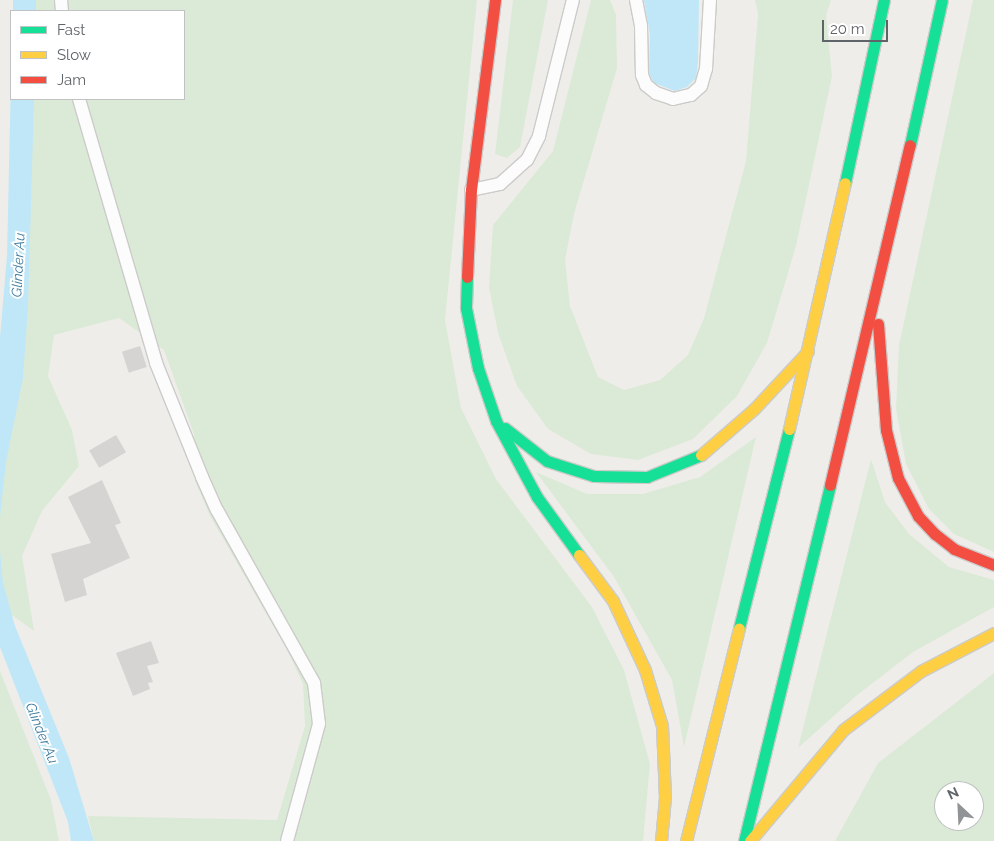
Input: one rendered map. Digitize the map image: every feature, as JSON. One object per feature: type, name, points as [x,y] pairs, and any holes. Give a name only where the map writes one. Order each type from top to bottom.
[{"type":"highway","points":[[495,0],[471,190],[466,308],[478,368],[496,421],[537,497],[613,601],[645,670],[662,726],[665,797],[661,841]]},
{"type":"highway","points":[[686,841],[810,350],[884,0]]},
{"type":"highway","points":[[744,841],[876,298],[942,0]]},
{"type":"highway","points":[[876,298],[886,430],[898,478],[918,516],[935,534],[954,549],[994,564]]},
{"type":"highway","points":[[496,421],[546,461],[594,476],[647,477],[708,452],[754,409],[810,350]]},
{"type":"highway","points":[[750,841],[843,730],[921,671],[994,633]]},
{"type":"lane","points":[[471,190],[500,184],[527,160],[539,136],[572,0]]},
{"type":"lane","points":[[636,0],[641,25],[642,75],[646,85],[656,93],[672,99],[691,95],[701,86],[706,69],[710,0]]},
{"type":"lane","points":[[79,100],[156,363],[217,510],[314,683],[319,724],[287,841]]},
{"type":"green space","points":[[33,0],[477,0],[445,320],[461,408],[496,479],[592,607],[624,670],[650,764],[643,841],[94,841],[88,816],[277,820],[305,726],[303,684],[287,650],[210,516],[195,481],[194,434],[164,350],[119,318],[54,335],[48,376],[72,430],[79,466],[42,511],[22,556],[34,631],[9,613],[0,585],[0,459],[31,100],[185,100],[185,10],[33,10]]},
{"type":"green space","points":[[513,0],[548,0],[520,147],[507,158],[495,154]]},
{"type":"green space","points":[[591,0],[610,0],[616,15],[617,68],[574,214],[565,260],[570,306],[598,377],[624,390],[660,380],[688,355],[704,318],[746,161],[758,14],[755,0],[831,0],[826,16],[832,76],[796,246],[767,343],[737,396],[693,439],[638,460],[591,454],[548,429],[517,386],[498,333],[489,287],[493,225],[553,151]]},
{"type":"green space","points":[[973,0],[994,0],[994,552],[954,534],[929,509],[906,464],[896,409],[899,345]]},
{"type":"green space","points":[[756,437],[684,747],[672,680],[614,577],[536,472],[587,494],[643,494],[700,477]]},
{"type":"green space","points":[[871,459],[885,502],[909,534],[949,567],[994,580],[994,607],[913,652],[856,696],[798,748]]},
{"type":"green space","points":[[0,671],[51,800],[59,841],[0,841]]},
{"type":"green space","points":[[994,673],[994,841],[835,841],[878,763]]},
{"type":"water","points":[[13,0],[36,0],[36,10],[13,10]]},
{"type":"water","points":[[644,0],[699,0],[696,78],[687,87],[675,91],[654,83],[649,73],[650,35]]},
{"type":"water","name":"Glinder Au","points":[[11,100],[34,100],[28,307],[23,378],[6,462],[0,517],[0,337],[7,256]]},
{"type":"water","name":"Glinder Au","points":[[0,551],[3,583],[15,626],[69,758],[94,841],[71,841],[68,822],[0,647]]},
{"type":"building","points":[[140,346],[147,367],[129,373],[122,352]]},
{"type":"building","points":[[116,435],[126,452],[99,468],[89,451]]},
{"type":"building","points":[[102,480],[121,523],[115,525],[130,558],[83,579],[87,595],[65,602],[51,554],[91,543],[68,497]]},
{"type":"building","points":[[151,641],[159,663],[147,666],[153,682],[148,683],[150,689],[133,696],[116,653]]},
{"type":"traffic: fast","points":[[845,183],[884,0]]},
{"type":"traffic: fast","points":[[910,145],[942,0]]},
{"type":"traffic: fast","points":[[467,277],[466,308],[478,368],[496,421],[537,497],[579,555]]},
{"type":"traffic: fast","points":[[505,428],[547,461],[594,476],[647,477],[701,455]]},
{"type":"traffic: fast","points":[[739,628],[789,429]]},
{"type":"traffic: fast","points":[[744,841],[830,485]]},
{"type":"traffic: slow","points":[[789,429],[845,183]]},
{"type":"traffic: slow","points":[[701,455],[754,409],[808,351]]},
{"type":"traffic: slow","points":[[579,555],[613,601],[645,670],[662,726],[665,797],[661,841]]},
{"type":"traffic: slow","points":[[686,841],[739,628]]},
{"type":"traffic: slow","points":[[750,841],[843,730],[921,671],[994,633]]},
{"type":"traffic: jam","points":[[467,277],[471,190],[495,0]]},
{"type":"traffic: jam","points":[[830,485],[910,145]]},
{"type":"traffic: jam","points":[[878,324],[886,430],[898,478],[918,516],[935,534],[954,549],[994,565]]}]
